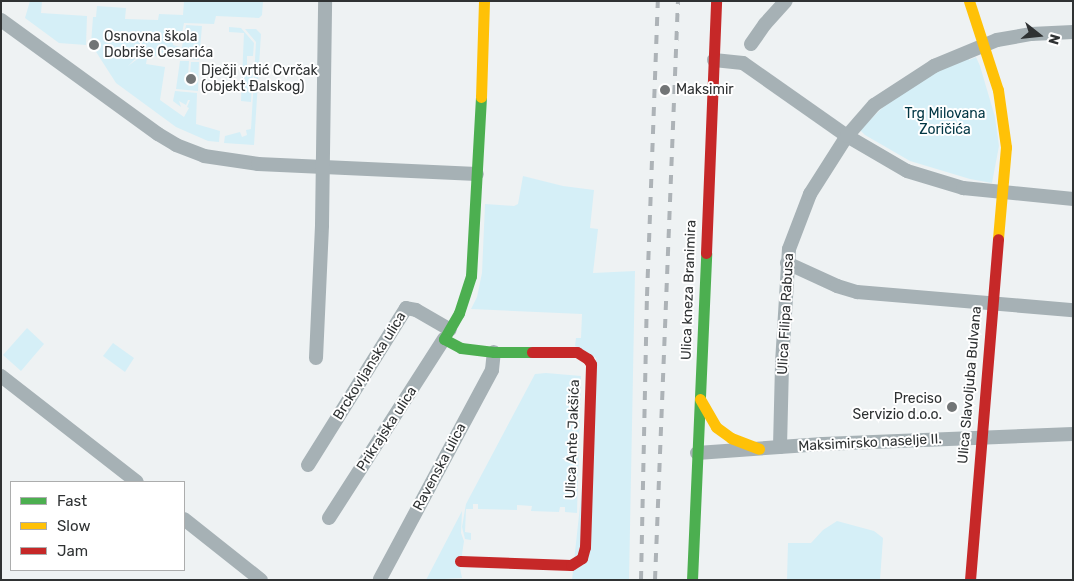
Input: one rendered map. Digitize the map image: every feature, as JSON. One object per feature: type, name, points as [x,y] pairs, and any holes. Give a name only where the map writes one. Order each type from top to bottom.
[{"type":"street","points":[[316,358],[323,167],[325,1]]},
{"type":"street","points":[[447,335],[465,298],[471,276],[484,1]]},
{"type":"street","name":"Ulica kneza Branimira","points":[[692,580],[716,1]]},
{"type":"street","points":[[751,44],[786,1]]},
{"type":"street","points":[[969,1],[998,90],[1006,131],[1002,193]]},
{"type":"street","points":[[1,20],[176,145],[204,156],[242,163],[477,174]]},
{"type":"street","points":[[847,136],[874,105],[917,75],[934,66],[984,45],[1031,34],[1073,32]]},
{"type":"street","points":[[714,60],[743,64],[847,136],[907,171],[963,188],[1073,199]]},
{"type":"street","name":"Ulica Filipa Rabusa","points":[[780,447],[789,249],[806,201],[847,136]]},
{"type":"street","name":"Ulica Slavoljuba Bulvana","points":[[970,580],[980,438],[1002,193]]},
{"type":"street","points":[[787,263],[847,290],[1073,310]]},
{"type":"street","name":"Brckovljanska ulica","points":[[308,466],[406,308],[416,310],[447,335]]},
{"type":"street","name":"Ulica Ante Jakšića","points":[[447,335],[461,348],[494,352],[577,352],[583,354],[591,364],[584,553],[576,563],[571,565],[460,561]]},
{"type":"street","name":"Prikrajska ulica","points":[[329,518],[447,335]]},
{"type":"street","name":"Ravenska ulica","points":[[380,579],[492,370],[494,352]]},
{"type":"street","points":[[1,376],[136,481]]},
{"type":"street","points":[[700,399],[716,427],[731,438],[759,449]]},
{"type":"street","name":"Maksimirsko naselje II.","points":[[698,453],[780,447],[1073,434]]},
{"type":"street","points":[[185,520],[261,580]]},
{"type":"green space","points":[[30,1],[42,1],[41,13],[87,16],[86,45],[59,43],[25,18]]},
{"type":"green space","points":[[184,1],[263,1],[262,15],[259,18],[216,16],[214,24],[184,23],[182,33],[175,32],[173,45],[180,47],[178,58],[139,55],[128,66],[140,57],[147,58],[146,64],[165,67],[160,100],[184,117],[189,108],[187,107],[190,100],[188,100],[186,105],[179,101],[181,107],[173,101],[175,91],[197,93],[196,124],[220,131],[219,142],[208,141],[176,127],[116,83],[91,44],[93,17],[96,17],[97,6],[126,8],[125,19],[158,20],[159,14],[183,15]]},
{"type":"green space","points":[[186,25],[202,26],[199,60],[191,59],[191,47],[189,47],[189,59],[180,58]]},
{"type":"green space","points":[[229,27],[241,28],[254,43],[253,56],[247,56],[247,66],[253,66],[251,102],[241,101],[244,33],[229,32]]},
{"type":"green space","points":[[245,29],[256,29],[261,34],[254,145],[224,143],[225,136],[240,132],[242,137],[247,135],[246,130],[251,129],[256,42]]},
{"type":"green space","name":"Trg Milovana Zoričića","points":[[968,56],[969,60],[976,57],[980,66],[995,117],[999,146],[992,183],[970,179],[910,161],[865,135],[860,130],[881,109],[907,88]]},
{"type":"green space","points":[[180,61],[189,61],[188,76],[190,76],[191,62],[199,62],[198,91],[176,89]]},
{"type":"green space","points":[[523,176],[563,186],[594,190],[590,228],[598,229],[593,273],[635,271],[629,580],[572,580],[596,358],[575,346],[576,338],[581,338],[582,314],[471,309],[477,297],[482,273],[485,204],[514,206],[518,204]]},
{"type":"green space","points":[[27,328],[44,344],[21,371],[3,355]]},
{"type":"green space","points":[[113,343],[134,358],[125,372],[103,356]]},
{"type":"green space","points":[[535,374],[581,376],[577,513],[565,512],[565,507],[560,507],[559,512],[531,511],[532,506],[517,505],[517,510],[478,509],[478,504],[473,504],[473,509],[466,509],[465,532],[471,533],[471,540],[465,539],[462,527],[466,504]]},
{"type":"green space","points":[[462,511],[461,533],[464,541],[460,568],[462,578],[426,580]]},
{"type":"green space","points":[[837,521],[874,531],[883,538],[880,580],[787,580],[788,543],[811,543],[823,530]]},
{"type":"railway","points":[[641,580],[647,296],[658,1]]},
{"type":"railway","points":[[655,580],[678,1]]},
{"type":"traffic: fast","points":[[481,97],[471,276],[459,313],[444,339],[461,348],[494,352],[532,352]]},
{"type":"traffic: fast","points":[[692,580],[706,253]]},
{"type":"traffic: slow","points":[[481,97],[484,1]]},
{"type":"traffic: slow","points":[[969,1],[998,90],[1006,147],[998,239]]},
{"type":"traffic: slow","points":[[700,399],[716,427],[731,438],[759,449]]},
{"type":"traffic: jam","points":[[706,253],[716,1]]},
{"type":"traffic: jam","points":[[970,580],[998,239]]},
{"type":"traffic: jam","points":[[460,561],[571,565],[582,558],[585,547],[591,364],[588,359],[577,352],[532,352]]},
{"type":"place","name":"Osnovna škola Dobriše Cesarića","points":[[94,45]]},
{"type":"place","name":"Dječji vrtić Cvrčak (objekt Đalskog)","points":[[191,79]]},
{"type":"place","name":"Maksimir","points":[[665,90]]},
{"type":"place","name":"Preciso Servizio d.o.o.","points":[[952,407]]}]
